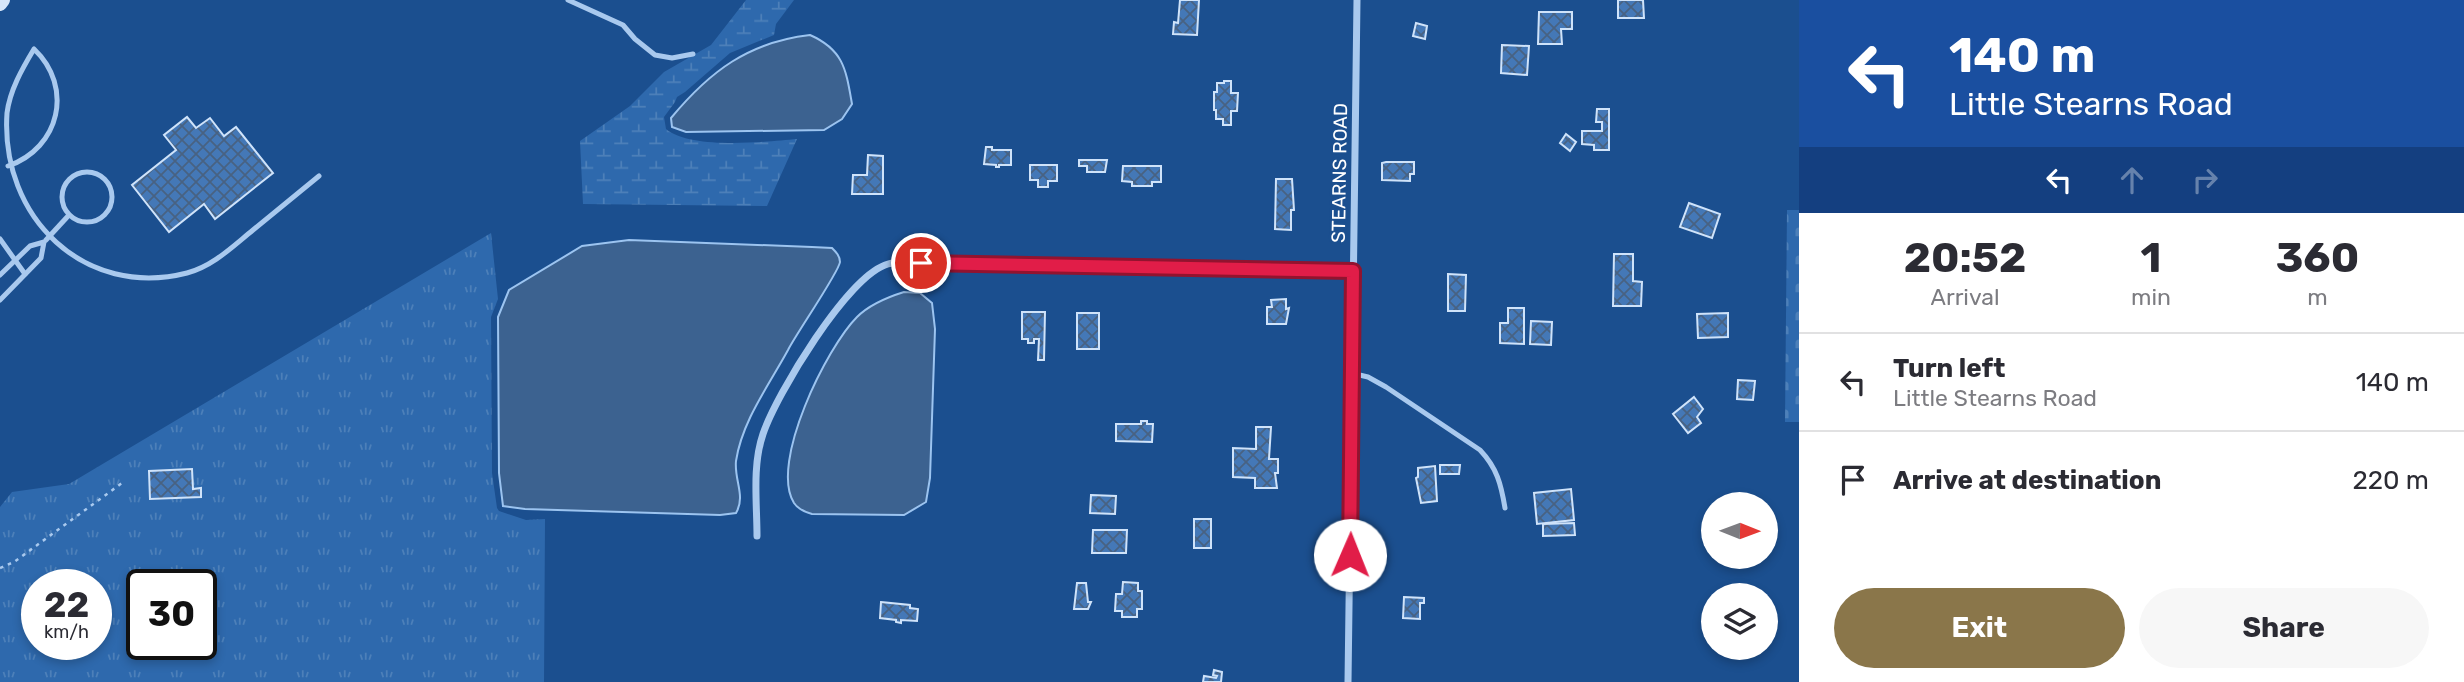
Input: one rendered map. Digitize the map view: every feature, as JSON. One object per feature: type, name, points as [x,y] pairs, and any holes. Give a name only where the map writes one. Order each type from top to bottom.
[{"type":"street","name":"STEARNS ROAD","points":[[1348,682],[1357,0]]},
{"type":"street","points":[[757,536],[759,451],[773,411],[815,339],[842,300],[876,269],[887,264],[1353,271]]},
{"type":"lane","points":[[568,0],[623,25],[655,55],[672,58],[693,54]]},
{"type":"lane","points":[[8,166],[23,161],[39,149],[50,133],[56,116],[56,94],[51,74],[42,57],[34,49],[14,86],[7,112],[5,138],[8,166],[21,200],[46,241],[89,267],[139,278],[167,277],[189,272],[214,262],[319,176]]},
{"type":"lane","points":[[88,172],[104,178],[112,192],[112,200],[105,214],[99,219],[83,222],[69,215],[62,200],[66,183],[79,173],[88,172]]},
{"type":"lane","points":[[0,300],[41,257],[46,241],[69,215]]},
{"type":"lane","points":[[0,239],[25,274]]},
{"type":"lane","points":[[0,275],[30,246],[46,241]]},
{"type":"lane","points":[[1351,373],[1367,377],[1386,387],[1480,450],[1492,461],[1501,480],[1505,508]]},
{"type":"path","points":[[0,568],[14,562],[122,483]]},
{"type":"green space","points":[[746,0],[794,0],[776,24],[774,35],[730,53],[677,97],[664,117],[666,129],[677,136],[693,140],[729,143],[797,139],[767,206],[583,204],[580,141],[630,106],[664,72],[711,45]]},
{"type":"green space","points":[[1787,210],[1799,210],[1799,422],[1785,422]]},
{"type":"green space","points":[[491,233],[498,299],[491,317],[492,473],[499,511],[526,520],[545,519],[544,682],[0,682],[0,507],[12,492],[69,484]]},
{"type":"shaded area","points":[[810,35],[830,47],[842,62],[852,104],[842,119],[824,130],[686,132],[672,127],[671,118],[686,101],[732,61],[768,44]]},
{"type":"shaded area","points":[[629,240],[832,248],[839,258],[840,262],[833,278],[792,342],[744,432],[736,461],[739,507],[736,513],[720,515],[503,506],[499,473],[498,317],[509,290],[582,246]]},
{"type":"shaded area","points":[[904,292],[920,293],[932,303],[935,329],[930,478],[926,502],[904,515],[812,514],[804,511],[794,503],[788,485],[789,461],[795,434],[817,378],[857,317],[879,302]]},
{"type":"building","points":[[1180,0],[1199,0],[1197,35],[1173,34],[1174,22],[1178,23]]},
{"type":"building","points":[[1618,0],[1643,0],[1644,18],[1618,18]]},
{"type":"building","points":[[1539,12],[1572,12],[1572,29],[1561,29],[1562,44],[1538,44]]},
{"type":"building","points":[[1416,23],[1427,26],[1425,39],[1413,36]]},
{"type":"building","points":[[1502,45],[1529,46],[1527,75],[1501,73]]},
{"type":"building","points":[[1231,81],[1231,93],[1238,93],[1237,111],[1231,111],[1231,125],[1223,125],[1223,119],[1216,119],[1214,110],[1217,83]]},
{"type":"building","points":[[1597,109],[1609,109],[1609,150],[1594,150],[1594,145],[1582,144],[1582,131],[1602,131],[1602,122],[1596,122]]},
{"type":"building","points":[[187,117],[196,128],[210,118],[224,136],[236,127],[273,173],[215,219],[204,204],[169,232],[132,185],[176,150],[164,135]]},
{"type":"building","points":[[1566,134],[1576,142],[1570,151],[1560,143]]},
{"type":"building","points":[[986,147],[992,147],[992,150],[1011,150],[1011,165],[996,167],[984,164]]},
{"type":"building","points":[[868,155],[883,156],[883,194],[852,194],[853,175],[867,175]]},
{"type":"building","points":[[1079,160],[1107,160],[1105,172],[1087,172],[1087,166],[1079,166]]},
{"type":"building","points":[[1414,162],[1414,174],[1410,174],[1410,181],[1382,180],[1382,163]]},
{"type":"building","points":[[1030,165],[1057,165],[1057,181],[1048,181],[1048,187],[1038,187],[1038,180],[1030,180]]},
{"type":"building","points":[[1123,166],[1161,166],[1161,182],[1152,182],[1152,186],[1132,186],[1132,182],[1122,181]]},
{"type":"building","points":[[1276,179],[1292,179],[1294,210],[1291,210],[1291,230],[1275,229]]},
{"type":"building","points":[[1689,203],[1720,214],[1712,238],[1680,227]]},
{"type":"building","points":[[1614,254],[1633,254],[1633,281],[1642,282],[1641,306],[1613,306]]},
{"type":"building","points":[[1448,274],[1466,275],[1465,311],[1448,311]]},
{"type":"building","points":[[1286,299],[1286,309],[1289,308],[1286,324],[1267,324],[1267,307],[1272,307],[1271,300]]},
{"type":"building","points":[[1508,308],[1524,308],[1524,344],[1500,343],[1500,323],[1508,323]]},
{"type":"building","points":[[1022,312],[1045,312],[1044,360],[1038,360],[1039,339],[1028,343],[1028,339],[1022,339]]},
{"type":"building","points":[[1077,313],[1099,313],[1099,349],[1077,349]]},
{"type":"building","points":[[1728,313],[1728,337],[1698,338],[1697,314]]},
{"type":"building","points":[[1531,321],[1552,322],[1551,345],[1530,344]]},
{"type":"building","points":[[1738,380],[1755,381],[1753,400],[1737,399]]},
{"type":"building","points":[[1694,397],[1703,409],[1697,417],[1701,423],[1688,433],[1673,414]]},
{"type":"building","points":[[1141,421],[1153,424],[1152,442],[1116,441],[1116,424],[1141,424]]},
{"type":"building","points":[[1256,427],[1271,427],[1269,459],[1278,459],[1278,473],[1275,473],[1277,488],[1255,488],[1255,478],[1233,477],[1233,448],[1256,449]]},
{"type":"building","points":[[1440,465],[1460,465],[1459,474],[1440,474]]},
{"type":"building","points":[[1435,466],[1437,501],[1421,503],[1416,478],[1418,468]]},
{"type":"building","points":[[192,469],[193,489],[201,488],[201,497],[150,499],[149,471]]},
{"type":"building","points":[[1571,489],[1574,520],[1537,524],[1534,493]]},
{"type":"building","points":[[1091,495],[1116,496],[1115,514],[1090,513]]},
{"type":"building","points":[[1194,519],[1211,519],[1211,548],[1194,548]]},
{"type":"building","points":[[1574,523],[1575,535],[1543,536],[1543,524]]},
{"type":"building","points":[[1093,530],[1127,530],[1126,553],[1092,553]]},
{"type":"building","points":[[1123,582],[1138,583],[1138,591],[1142,591],[1142,609],[1137,609],[1137,617],[1122,617],[1122,611],[1115,611],[1116,594],[1122,594]]},
{"type":"building","points":[[1077,583],[1086,583],[1088,602],[1091,602],[1088,609],[1074,609]]},
{"type":"building","points":[[1404,597],[1424,598],[1424,603],[1420,603],[1420,619],[1403,618]]},
{"type":"building","points":[[881,602],[910,605],[910,608],[918,609],[917,621],[901,620],[901,623],[880,618]]},
{"type":"building","points":[[1214,670],[1222,672],[1221,682],[1203,682],[1204,676],[1216,678],[1217,676],[1213,675]]},
{"type":"route","points":[[921,263],[1353,271],[1350,555]]}]
